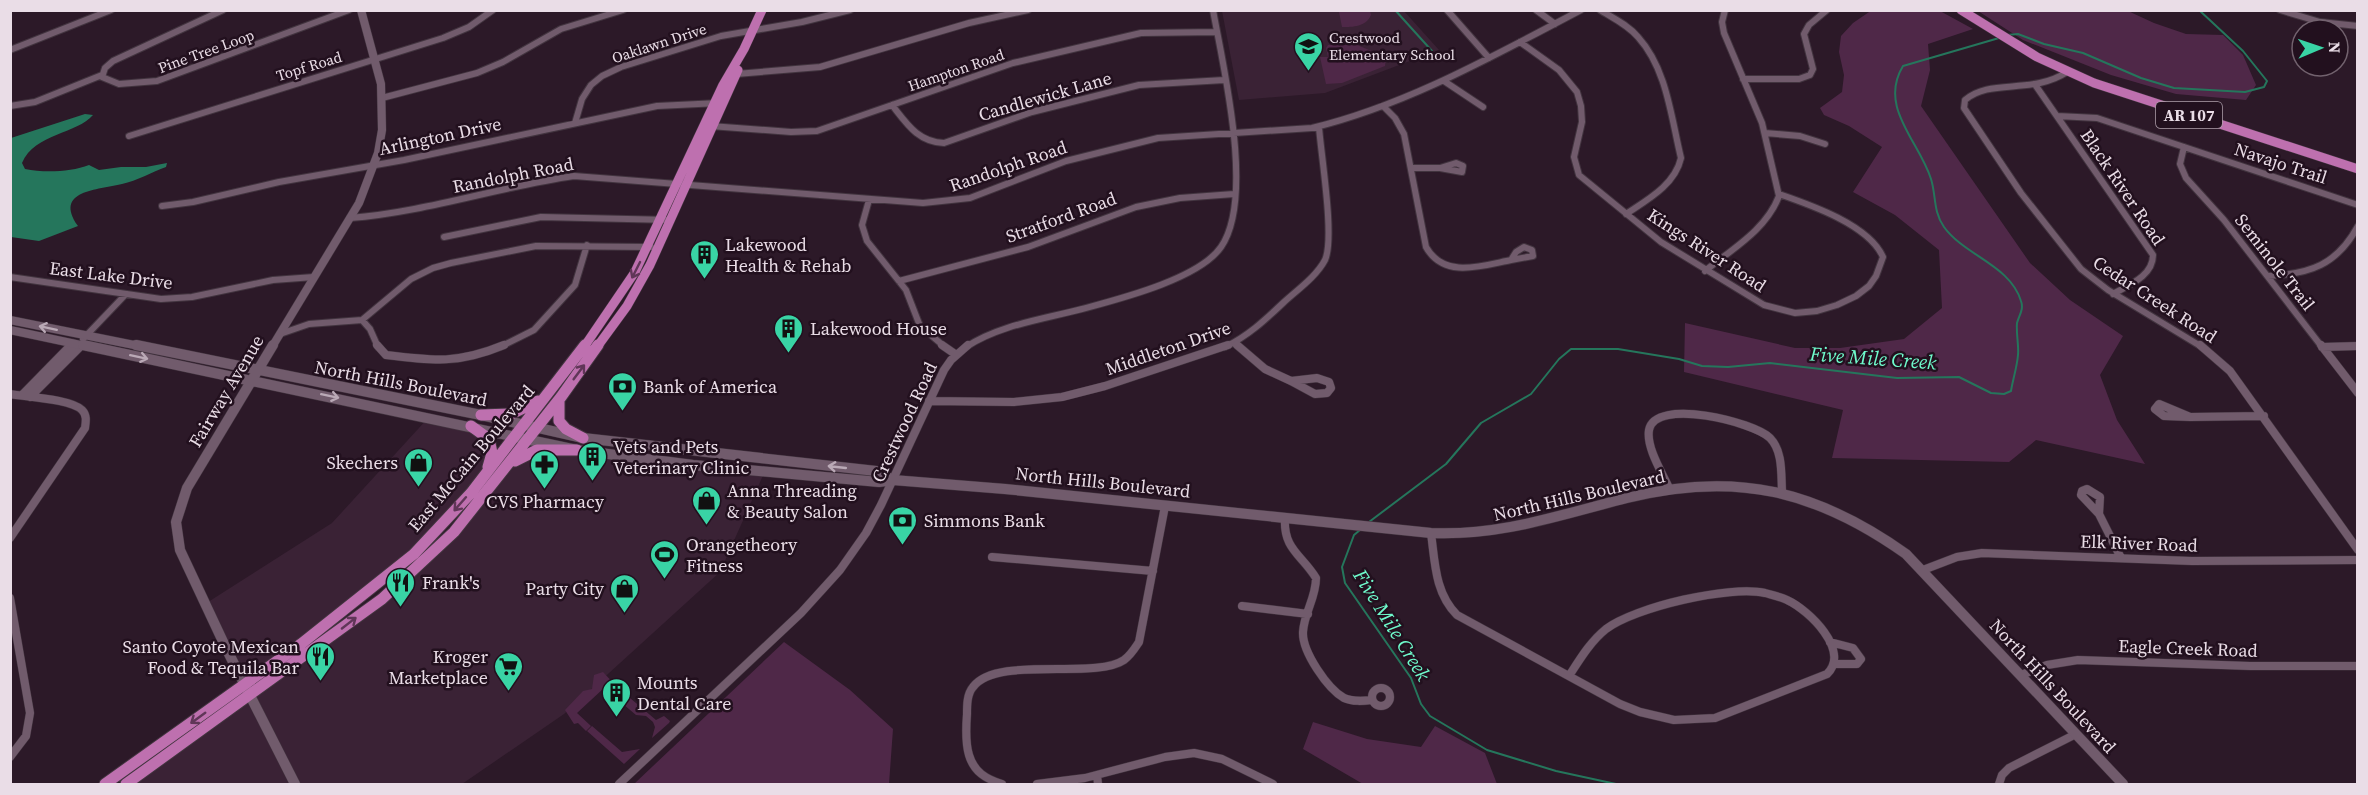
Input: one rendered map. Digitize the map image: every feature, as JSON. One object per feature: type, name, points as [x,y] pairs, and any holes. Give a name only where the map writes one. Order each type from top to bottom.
[{"type":"main road","name":"East McCain Boulevard","points":[[105,784],[248,689],[402,582],[454,532],[561,397],[623,313],[762,10]]},
{"type":"main road","name":"AR 107","points":[[1961,10],[2025,50],[2067,72],[2128,96],[2358,169]]},
{"type":"main road","name":"East McCain Boulevard","points":[[719,103],[736,75],[744,49]]},
{"type":"main road","name":"East McCain Boulevard","points":[[126,784],[329,625],[416,552],[449,517],[519,430],[611,311],[653,247]]},
{"type":"main road","points":[[481,415],[516,414],[529,408],[550,389]]},
{"type":"main road","points":[[561,397],[557,415],[558,422],[562,427],[583,438]]},
{"type":"main road","points":[[471,426],[489,439],[491,446],[491,459],[484,475]]},
{"type":"main road","points":[[499,475],[524,453],[533,449],[546,447],[577,450]]},
{"type":"street","points":[[10,48],[100,10]]},
{"type":"street","points":[[10,48],[111,10]]},
{"type":"street","name":"Pine Tree Loop","points":[[223,10],[116,59],[105,68],[102,75],[106,81],[119,84],[158,81],[349,10]]},
{"type":"street","name":"Fairway Avenue","points":[[295,784],[180,550],[176,539],[175,521],[183,495],[350,218],[376,165],[383,136],[382,98],[375,58],[361,10]]},
{"type":"street","name":"Topf Road","points":[[129,136],[454,34],[476,23],[493,10]]},
{"type":"street","points":[[382,98],[477,73],[502,62],[561,28],[623,10]]},
{"type":"street","name":"Oaklawn Drive","points":[[575,123],[587,90],[606,74],[709,39],[811,20],[850,10]]},
{"type":"street","points":[[736,75],[820,67],[969,23],[1028,10]]},
{"type":"street","name":"Crestwood Road","points":[[619,784],[822,591],[866,533],[944,370],[955,354],[985,336],[1127,295],[1195,267],[1217,251],[1229,234],[1234,194],[1232,132],[1214,10]]},
{"type":"street","points":[[1447,10],[1489,58]]},
{"type":"street","points":[[1536,10],[1555,24]]},
{"type":"street","name":"Randolph Road","points":[[350,218],[395,214],[561,178],[591,177],[923,204],[960,200],[1091,154],[1165,136],[1319,127],[1383,106],[1444,81],[1581,10]]},
{"type":"street","points":[[1600,10],[1631,30],[1647,49],[1664,91],[1681,158],[1673,179],[1626,214]]},
{"type":"street","points":[[1705,271],[1766,221],[1775,207],[1779,194],[1765,133],[1722,28],[1725,10]]},
{"type":"street","points":[[1743,79],[1799,78],[1810,75],[1813,69],[1804,34],[1809,25],[1827,10]]},
{"type":"street","points":[[2280,10],[2320,22],[2358,26]]},
{"type":"street","name":"Hampton Road","points":[[709,126],[808,132],[828,128],[996,68],[1134,34],[1217,32]]},
{"type":"street","name":"Kings River Road","points":[[1520,42],[1556,66],[1574,84],[1580,100],[1582,124],[1574,165],[1581,177],[1661,242],[1764,305],[1791,313],[1825,308],[1852,298],[1869,286],[1876,276],[1883,257],[1876,244],[1838,219],[1779,194]]},
{"type":"street","name":"Cedar Creek Road","points":[[2067,72],[2036,86],[1973,93],[1965,100],[1964,108],[2021,193],[2073,260],[2090,278],[2208,351],[2239,382],[2358,550]]},
{"type":"street","points":[[10,106],[35,102],[102,75]]},
{"type":"street","name":"Candlewick Lane","points":[[892,105],[919,138],[932,143],[944,143],[1032,112],[1139,85],[1224,80]]},
{"type":"street","points":[[1444,81],[1483,108]]},
{"type":"street","name":"Black River Road","points":[[2036,86],[2153,255],[2154,262],[2150,270],[2113,294]]},
{"type":"street","name":"Arlington Drive","points":[[162,206],[193,202],[279,182],[376,165],[657,106],[719,103]]},
{"type":"street","points":[[1383,106],[1395,118],[1404,134],[1426,247],[1432,259],[1442,265],[1458,268],[1511,260]]},
{"type":"street","name":"Navajo Trail","points":[[2057,116],[2091,117],[2358,205]]},
{"type":"street","name":"Middleton Drive","points":[[929,401],[1014,402],[1062,397],[1193,359],[1234,343],[1260,324],[1311,277],[1325,259],[1329,239],[1319,127]]},
{"type":"street","points":[[1765,133],[1800,136],[1824,144]]},
{"type":"street","name":"Seminole Trail","points":[[2184,147],[2180,164],[2186,178],[2224,220],[2358,393]]},
{"type":"street","points":[[1411,168],[1440,168]]},
{"type":"street","name":"Stratford Road","points":[[899,281],[1028,247],[1136,207],[1180,198],[1234,194]]},
{"type":"street","points":[[869,200],[863,220],[865,237],[899,281],[921,326],[933,339],[955,354]]},
{"type":"street","points":[[444,237],[541,217],[666,219]]},
{"type":"street","points":[[2268,276],[2295,275],[2322,266],[2344,248],[2358,226]]},
{"type":"street","points":[[362,320],[373,328],[378,349],[386,355],[448,360],[488,352],[534,330],[575,285],[588,245]]},
{"type":"street","points":[[280,334],[309,324],[362,320],[411,279],[433,268],[536,246],[653,247]]},
{"type":"street","name":"East Lake Drive","points":[[10,277],[124,295],[177,299],[257,282],[314,277]]},
{"type":"street","points":[[26,396],[124,295]]},
{"type":"street","name":"North Hills Boulevard","points":[[10,320],[80,342]]},
{"type":"street","name":"North Hills Boulevard","points":[[10,330],[254,376],[481,415],[519,430],[528,438],[577,450],[693,465],[879,482],[893,480],[1005,489],[1431,533],[1468,535],[1514,530],[1627,498],[1670,490],[1728,486],[1782,491],[1826,505],[1866,525],[1888,540],[1923,570],[2123,784]]},
{"type":"street","points":[[1234,343],[1265,369],[1319,395],[1327,393],[1331,388],[1329,382],[1321,379],[1291,381]]},
{"type":"street","points":[[2322,346],[2358,346]]},
{"type":"street","name":"North Hills Boulevard","points":[[254,376],[471,426],[519,430],[535,428],[583,438],[876,471],[893,480]]},
{"type":"street","points":[[10,394],[75,404],[85,413],[86,422],[74,444],[10,538]]},
{"type":"street","points":[[1670,490],[1652,445],[1649,431],[1657,419],[1671,414],[1739,422],[1761,430],[1777,448],[1782,491]]},
{"type":"street","points":[[2190,417],[2264,416]]},
{"type":"street","points":[[996,784],[985,777],[970,759],[965,744],[968,694],[972,687],[979,681],[1022,671],[1106,667],[1123,661],[1130,655],[1139,642],[1165,506]]},
{"type":"street","points":[[2100,514],[2121,558]]},
{"type":"street","points":[[1285,518],[1283,527],[1286,543],[1316,578],[1303,640],[1335,692],[1351,700],[1372,700]]},
{"type":"street","points":[[1431,533],[1437,584],[1449,607],[1467,621],[1569,676],[1640,712],[1663,719],[1689,721],[1714,718],[1827,674],[1835,664],[1836,655],[1830,642],[1811,618],[1789,601],[1762,591],[1729,590],[1628,616],[1612,624],[1593,640],[1569,676]]},
{"type":"street","name":"Elk River Road","points":[[1923,570],[1957,557],[1982,553],[2192,561],[2358,560]]},
{"type":"street","points":[[992,557],[1153,572]]},
{"type":"street","points":[[10,598],[30,713],[26,736],[10,757]]},
{"type":"street","points":[[1242,606],[1308,614]]},
{"type":"street","points":[[1830,642],[1854,647],[1861,659],[1857,664],[1835,664]]},
{"type":"street","name":"Eagle Creek Road","points":[[2020,675],[2047,665],[2078,660],[2250,666],[2358,666]]},
{"type":"street","points":[[1999,784],[2002,775],[2009,768],[2076,734]]},
{"type":"street","points":[[1037,784],[1098,780],[1165,757],[1194,753],[1222,759],[1270,784]]},
{"type":"shaded area","points":[[1872,10],[1940,11],[1973,29],[1928,44],[1930,70],[1921,106],[2030,263],[2070,300],[2123,336],[2100,375],[2117,420],[2145,464],[2036,440],[2009,462],[1832,458],[1843,410],[1684,372],[1685,323],[1795,348],[1840,348],[1904,339],[1942,308],[1939,250],[1895,215],[1853,192],[1882,147],[1849,126],[1824,115],[1820,108],[1842,92],[1844,75],[1839,52],[1841,36],[1853,23]]},
{"type":"shaded area","name":"Crestwood Elementary School","points":[[1222,11],[1404,11],[1439,50],[1325,93],[1239,100]]},
{"type":"shaded area","points":[[1370,11],[1371,15],[1363,24],[1342,27],[1339,12]]},
{"type":"shaded area","points":[[1978,11],[2128,11],[2186,34],[2223,35],[2243,55],[2256,85],[2246,100],[2176,94],[2111,75],[2023,40]]},
{"type":"shaded area","points":[[1328,45],[1357,45],[1386,57],[1385,66],[1342,83],[1326,84],[1320,57],[1328,57],[1326,48]]},
{"type":"shaded area","points":[[85,114],[93,115],[77,126],[46,140],[28,153],[22,163],[25,169],[57,171],[89,165],[99,170],[146,167],[167,163],[166,167],[128,183],[91,190],[75,198],[71,205],[72,214],[78,226],[39,241],[11,237],[11,138]]},
{"type":"shaded area","points":[[429,417],[467,425],[491,446],[491,460],[416,551],[245,684],[205,604],[332,523]]},
{"type":"shaded area","points":[[546,447],[765,471],[720,572],[564,714],[462,784],[126,784],[420,565],[524,453]]},
{"type":"shaded area","points":[[784,642],[850,690],[893,729],[889,784],[634,784]]},
{"type":"shaded area","points":[[603,672],[656,720],[664,716],[670,721],[669,723],[652,738],[655,727],[653,722],[646,716],[636,715],[604,688],[577,713],[591,726],[586,731],[578,723],[574,724],[565,710],[583,691],[592,689],[594,675]]},
{"type":"shaded area","points":[[1313,722],[1367,739],[1421,747],[1435,726],[1485,753],[1497,784],[1363,784],[1303,749]]},
{"type":"shaded area","points":[[592,726],[622,752],[640,749],[624,764],[587,731]]},
{"type":"waterway","points":[[1395,10],[1432,51]]},
{"type":"waterway","name":"Five Mile Creek","points":[[2007,35],[2018,34],[2044,44],[2083,53],[2141,78],[2174,88],[2245,92],[2264,87],[2267,81],[2243,51],[2199,10]]},
{"type":"waterway","name":"Five Mile Creek","points":[[1369,522],[1446,464],[1481,423],[1531,394],[1559,359],[1571,349],[1618,349],[1679,359],[1702,366],[1728,367],[1770,363],[1897,378],[1959,377],[1991,393],[2004,394],[2011,391],[2017,364],[2017,323],[2022,310],[2021,301],[2007,278],[1963,246],[1940,221],[1931,179],[1903,124],[1895,96],[1897,81],[1903,66],[1999,38]]},
{"type":"waterway","name":"Five Mile Creek","points":[[1360,530],[1354,535],[1342,567],[1345,583],[1411,678],[1421,704],[1430,716],[1487,750],[1556,771],[1616,784]]},
{"type":"place","name":"Crestwood Elementary School","points":[[1308,72]]},
{"type":"place","name":"Lakewood Health & Rehab","points":[[704,280]]},
{"type":"place","name":"Lakewood House","points":[[789,354]]},
{"type":"place","name":"Bank of America","points":[[622,412]]},
{"type":"place","name":"Vets and Pets Veterinary Clinic","points":[[592,482]]},
{"type":"place","name":"Skechers","points":[[419,488]]},
{"type":"place","name":"CVS Pharmacy","points":[[545,490]]},
{"type":"place","name":"Anna Threading & Beauty Salon","points":[[706,526]]},
{"type":"place","name":"Simmons Bank","points":[[903,546]]},
{"type":"place","name":"Orangetheory Fitness","points":[[665,580]]},
{"type":"place","name":"Frank's","points":[[401,608]]},
{"type":"place","name":"Party City","points":[[625,614]]},
{"type":"place","name":"Santo Coyote Mexican Food & Tequila Bar","points":[[320,682]]},
{"type":"place","name":"Kroger Marketplace","points":[[509,692]]},
{"type":"place","name":"Mounts Dental Care","points":[[616,718]]}]
